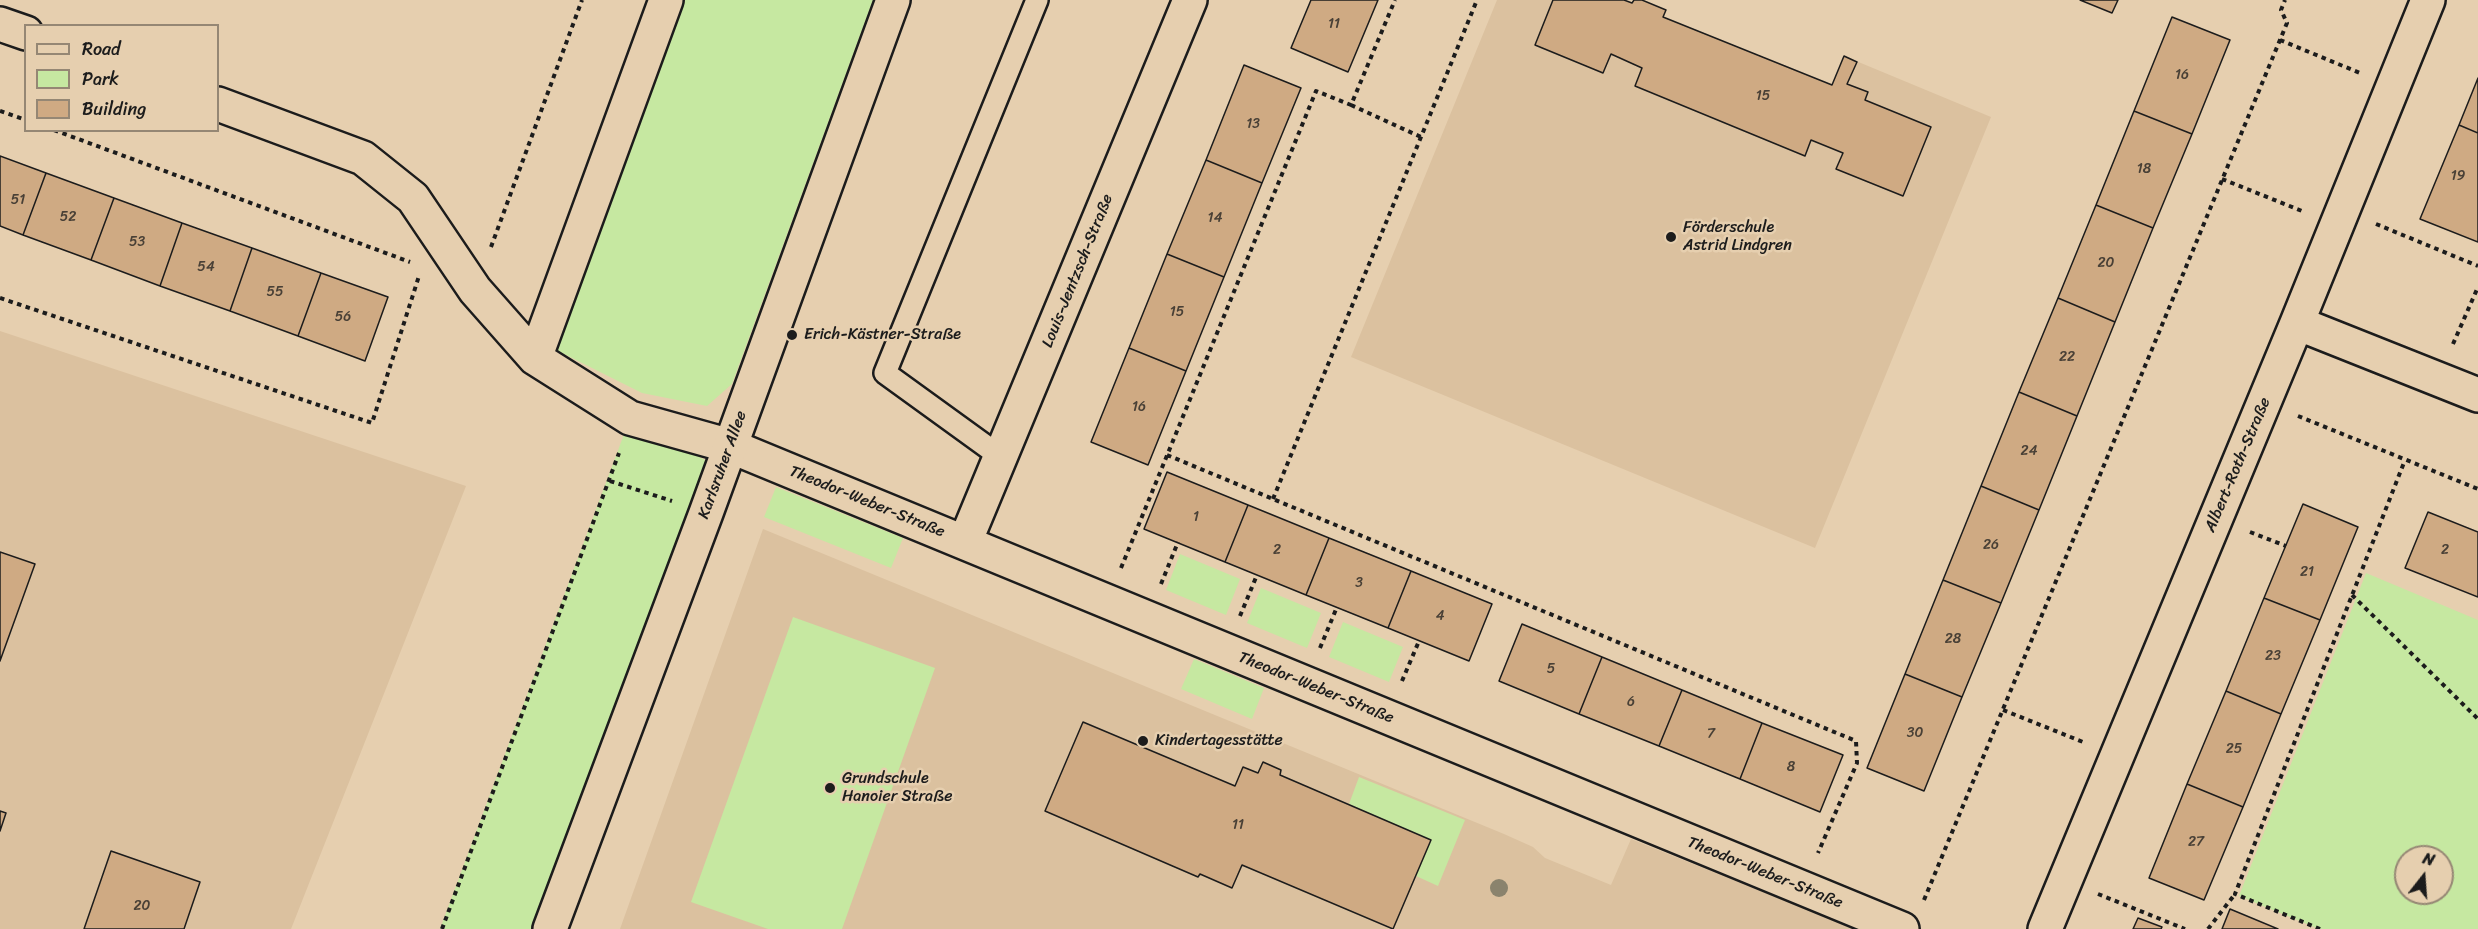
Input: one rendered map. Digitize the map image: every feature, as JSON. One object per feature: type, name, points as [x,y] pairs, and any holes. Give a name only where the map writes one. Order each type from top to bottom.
[{"type":"street","points":[[535,358],[666,0]]},
{"type":"street","name":"Karlsruher Allee","points":[[550,929],[706,513],[893,0]]},
{"type":"street","name":"Louis-Jentzsch-Straße","points":[[965,542],[1190,0]]},
{"type":"street","name":"Albert-Roth-Straße","points":[[2045,929],[2297,323],[2351,222],[2393,86],[2428,0]]},
{"type":"street","points":[[0,24],[24,32]]},
{"type":"street","points":[[219,104],[363,158],[413,198],[475,290],[535,358],[630,418],[730,446]]},
{"type":"street","points":[[2297,323],[2478,395]]},
{"type":"street","name":"Theodor-Weber-Straße","points":[[730,446],[1911,919]]},
{"type":"lane","points":[[1001,458],[885,373],[1037,0]]},
{"type":"path","points":[[475,290],[582,0]]},
{"type":"path","points":[[1351,105],[1395,0]]},
{"type":"path","points":[[1274,499],[1477,0]]},
{"type":"path","points":[[1911,919],[2002,710],[2287,23],[2281,10],[2285,0]]},
{"type":"path","points":[[2280,40],[2393,86]]},
{"type":"path","points":[[1117,576],[1316,91],[1421,137]]},
{"type":"path","points":[[0,111],[24,119]]},
{"type":"path","points":[[59,132],[422,267]]},
{"type":"path","points":[[2222,179],[2478,266]]},
{"type":"path","points":[[0,298],[372,423],[422,267],[448,249]]},
{"type":"path","points":[[2434,378],[2451,348],[2478,287]]},
{"type":"path","points":[[2295,415],[2478,489]]},
{"type":"path","points":[[442,929],[610,481],[630,418]]},
{"type":"path","points":[[1167,455],[1856,741],[1857,763],[1818,855]]},
{"type":"path","points":[[2208,929],[2235,894],[2405,460]]},
{"type":"path","points":[[610,481],[706,513]]},
{"type":"path","points":[[2268,539],[2286,546]]},
{"type":"path","points":[[1157,593],[1178,542]]},
{"type":"path","points":[[1236,626],[1257,575]]},
{"type":"path","points":[[2352,595],[2478,719]]},
{"type":"path","points":[[1320,649],[1337,607]]},
{"type":"path","points":[[1401,683],[1419,641]]},
{"type":"path","points":[[2002,710],[2117,756]]},
{"type":"path","points":[[2089,890],[2185,929]]},
{"type":"path","points":[[2235,894],[2320,929]]},
{"type":"shaded area","name":"Förderschule Astrid Lindgren","points":[[1497,0],[1624,0],[1632,3],[1634,0],[1642,0],[1666,10],[1664,17],[1832,85],[1844,56],[1991,117],[1815,548],[1351,357]]},
{"type":"shaded area","points":[[0,331],[466,486],[291,929],[0,929]]},
{"type":"shaded area","points":[[763,529],[1504,834],[1533,847],[1545,858],[1611,885],[1631,839],[1855,929],[620,929]]},
{"type":"green space","points":[[685,0],[873,0],[732,384],[707,406],[642,393],[556,350]]},
{"type":"green space","points":[[630,418],[721,469],[550,929],[440,929]]},
{"type":"green space","points":[[776,487],[903,538],[891,568],[764,517]]},
{"type":"green space","points":[[1180,554],[1240,579],[1226,615],[1166,590]]},
{"type":"green space","points":[[2366,573],[2478,620],[2478,929],[2319,929],[2239,896]]},
{"type":"green space","points":[[1261,588],[1321,613],[1307,648],[1247,623]]},
{"type":"green space","points":[[793,617],[935,668],[842,929],[768,929],[691,902]]},
{"type":"green space","points":[[1343,622],[1403,647],[1389,682],[1329,657]]},
{"type":"green space","points":[[1194,659],[1264,688],[1252,719],[1181,689]]},
{"type":"green space","points":[[1359,777],[1465,820],[1438,886],[1416,876],[1431,840],[1349,804]]},
{"type":"building","points":[[1311,0],[1378,0],[1348,72],[1291,48]]},
{"type":"building","points":[[1553,0],[1624,0],[1632,3],[1634,0],[1642,0],[1666,10],[1663,17],[1832,85],[1844,56],[1857,62],[1847,84],[1868,92],[1865,100],[1931,127],[1903,196],[1836,169],[1843,153],[1811,140],[1805,156],[1635,86],[1642,68],[1611,54],[1603,73],[1535,45]]},
{"type":"building","points":[[2080,0],[2118,0],[2112,13]]},
{"type":"building","points":[[2172,17],[2230,40],[2192,134],[2134,111]]},
{"type":"building","points":[[1244,65],[1301,88],[1262,183],[1206,160]]},
{"type":"building","points":[[2478,78],[2478,133],[2459,125]]},
{"type":"building","points":[[2134,111],[2192,134],[2153,228],[2096,205]]},
{"type":"building","points":[[2459,125],[2478,133],[2478,242],[2420,219]]},
{"type":"building","points":[[0,156],[46,173],[23,235],[0,226]]},
{"type":"building","points":[[1206,160],[1262,183],[1224,277],[1167,254]]},
{"type":"building","points":[[46,173],[114,198],[91,260],[23,235]]},
{"type":"building","points":[[114,198],[182,223],[160,286],[91,260]]},
{"type":"building","points":[[2096,205],[2153,228],[2115,322],[2058,298]]},
{"type":"building","points":[[182,223],[252,248],[230,311],[160,286]]},
{"type":"building","points":[[252,248],[321,273],[298,336],[230,311]]},
{"type":"building","points":[[1167,254],[1224,277],[1186,371],[1129,348]]},
{"type":"building","points":[[321,273],[388,297],[365,361],[298,336]]},
{"type":"building","points":[[2058,298],[2115,322],[2077,416],[2019,392]]},
{"type":"building","points":[[1129,348],[1186,371],[1148,465],[1091,442]]},
{"type":"building","points":[[2019,392],[2077,416],[2039,510],[1981,486]]},
{"type":"building","points":[[1167,472],[1248,505],[1225,562],[1144,529]]},
{"type":"building","points":[[1981,486],[2039,510],[2001,603],[1943,580]]},
{"type":"building","points":[[2303,504],[2358,527],[2320,620],[2264,598]]},
{"type":"building","points":[[1248,505],[1329,538],[1306,595],[1225,562]]},
{"type":"building","points":[[2428,512],[2478,532],[2478,597],[2405,568]]},
{"type":"building","points":[[1329,538],[1411,571],[1388,628],[1306,595]]},
{"type":"building","points":[[0,552],[35,564],[0,661]]},
{"type":"building","points":[[1411,571],[1492,604],[1469,661],[1388,628]]},
{"type":"building","points":[[1943,580],[2001,603],[1962,697],[1905,674]]},
{"type":"building","points":[[2264,598],[2320,620],[2281,714],[2226,691]]},
{"type":"building","points":[[1522,624],[1602,657],[1579,714],[1499,681]]},
{"type":"building","points":[[1602,657],[1682,690],[1659,746],[1579,714]]},
{"type":"building","points":[[1905,674],[1962,697],[1924,791],[1867,768]]},
{"type":"building","points":[[1682,690],[1762,723],[1740,779],[1659,746]]},
{"type":"building","points":[[2226,691],[2281,714],[2243,807],[2187,784]]},
{"type":"building","points":[[1083,722],[1235,786],[1243,767],[1258,773],[1263,762],[1281,770],[1280,775],[1431,840],[1393,929],[1242,865],[1232,888],[1200,874],[1198,877],[1045,811]]},
{"type":"building","points":[[1762,723],[1843,755],[1820,812],[1740,779]]},
{"type":"building","points":[[2187,784],[2243,807],[2204,900],[2149,878]]},
{"type":"building","points":[[0,811],[6,813],[0,831]]},
{"type":"building","points":[[111,851],[200,882],[184,929],[84,929]]},
{"type":"building","points":[[2230,909],[2278,929],[2222,929]]},
{"type":"building","points":[[2138,918],[2162,927],[2161,929],[2133,929]]},
{"type":"place","name":"Förderschule Astrid Lindgren","points":[[1671,237]]},
{"type":"place","name":"Erich-Kästner-Straße","points":[[792,335]]},
{"type":"place","name":"Kindertagesstätte","points":[[1143,741]]},
{"type":"place","name":"Grundschule Hanoier Straße","points":[[830,788]]}]
